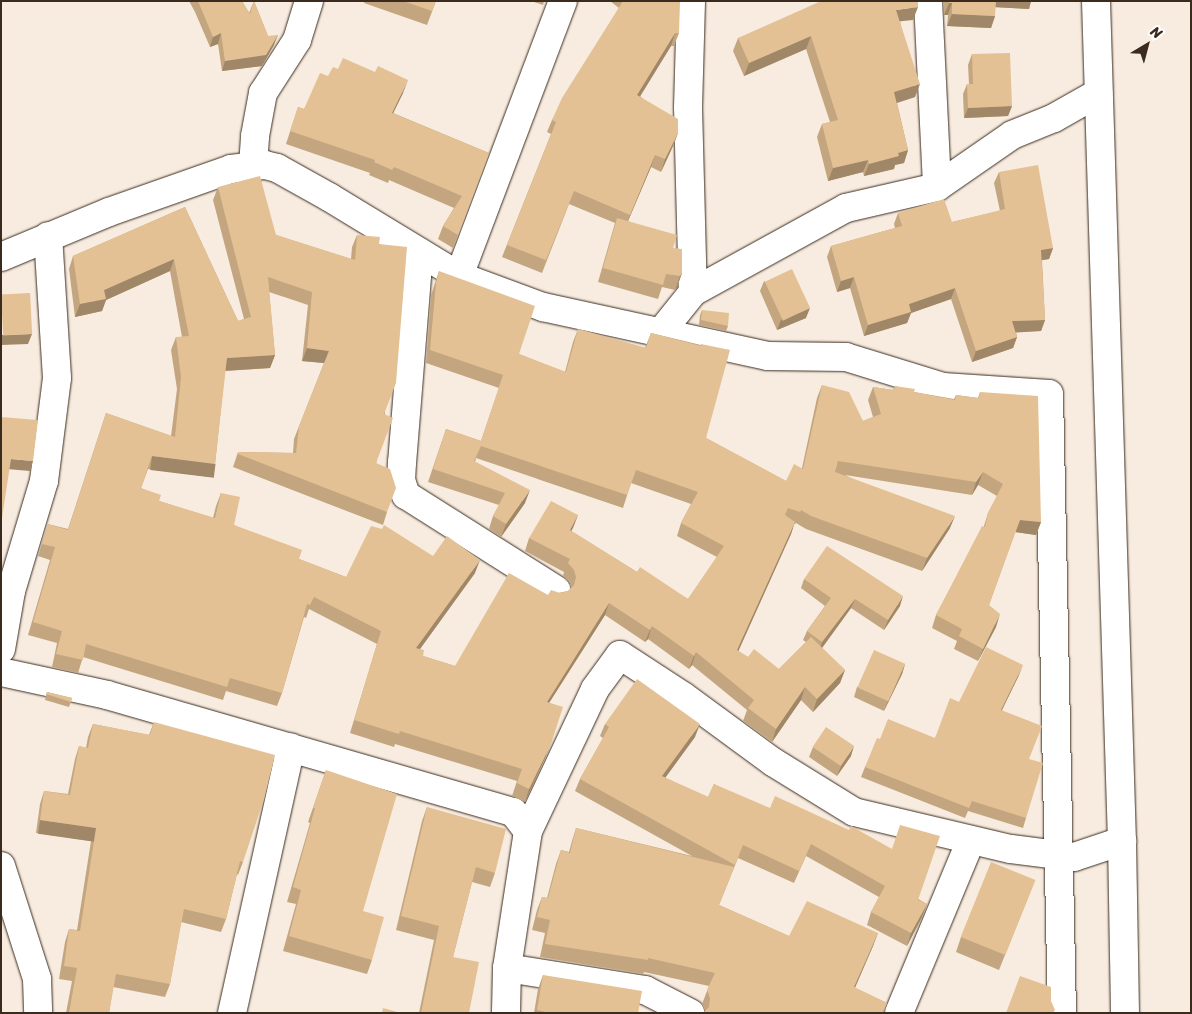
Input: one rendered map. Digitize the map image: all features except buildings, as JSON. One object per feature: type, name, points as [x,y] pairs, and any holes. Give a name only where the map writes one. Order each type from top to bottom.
[{"type":"street","points":[[253,166],[255,136],[263,93],[297,40],[309,1]]},
{"type":"street","points":[[459,276],[563,1]]},
{"type":"street","points":[[691,1],[688,107],[693,292]]},
{"type":"street","points":[[928,1],[937,187]]},
{"type":"street","points":[[1096,1],[1122,840],[1125,1013]]},
{"type":"street","points":[[661,332],[693,292],[846,208],[937,187],[1012,135],[1054,118],[1098,93]]},
{"type":"street","points":[[1,257],[48,236],[231,169],[253,166],[277,168],[459,276],[543,307],[768,356],[846,357],[943,387],[1049,394],[1062,1013]]},
{"type":"street","points":[[1,649],[11,591],[44,481],[57,378],[48,236]]},
{"type":"street","points":[[419,252],[401,480],[406,494],[556,590]]},
{"type":"street","points":[[506,1013],[507,968],[528,831],[595,689],[620,655],[683,696],[773,762],[854,812],[1011,849],[1074,857],[1122,840]]},
{"type":"street","points":[[1,672],[106,695],[513,812],[528,831]]},
{"type":"street","points":[[232,1013],[291,747]]},
{"type":"street","points":[[899,1013],[971,840]]},
{"type":"street","points":[[1,866],[37,979],[38,1013]]},
{"type":"street","points":[[507,968],[645,990],[690,1013]]}]
